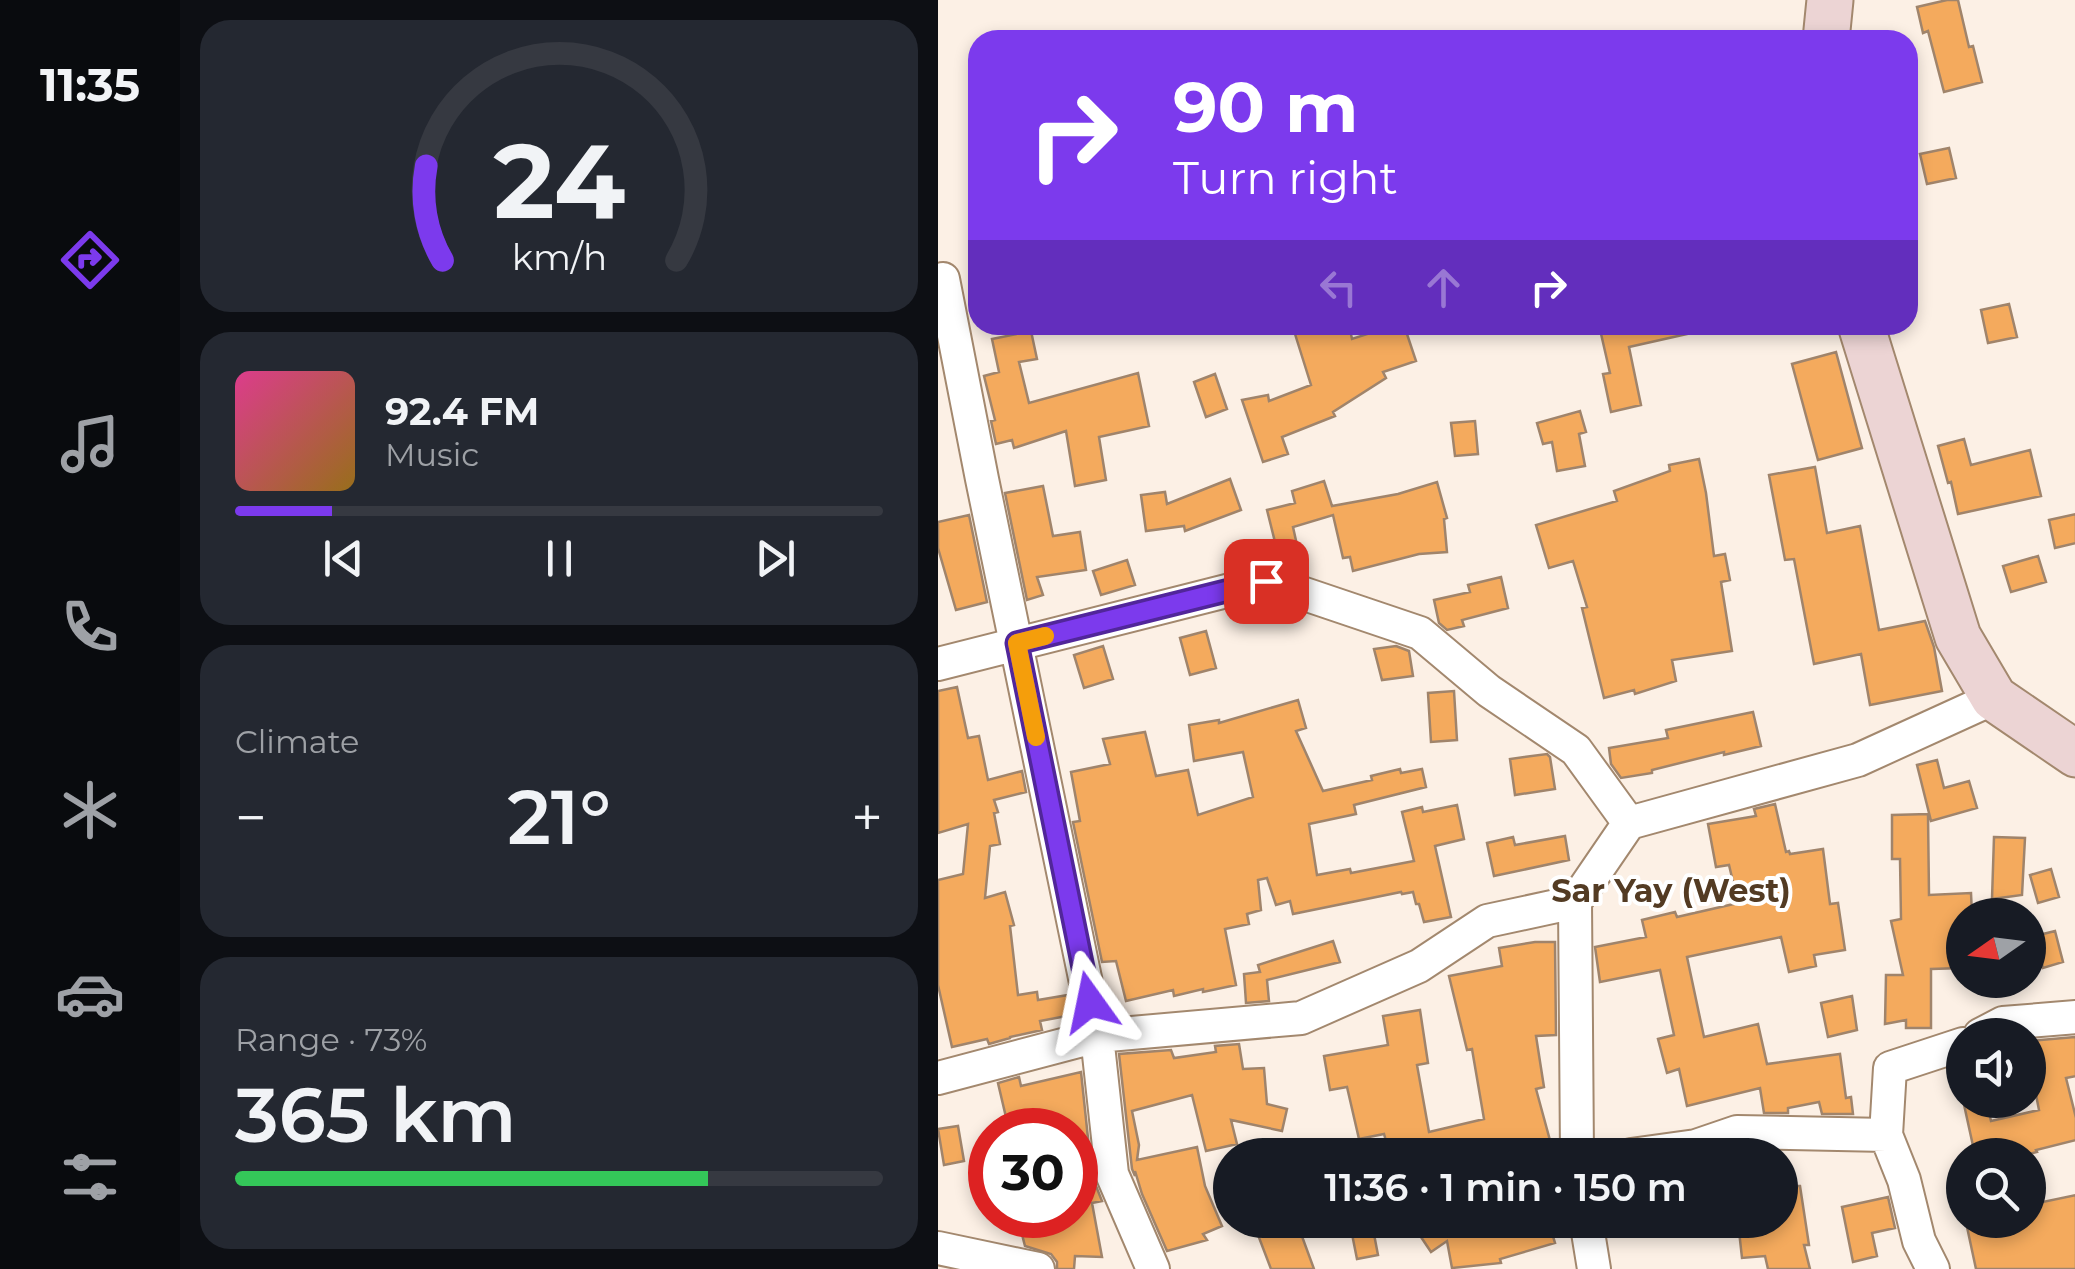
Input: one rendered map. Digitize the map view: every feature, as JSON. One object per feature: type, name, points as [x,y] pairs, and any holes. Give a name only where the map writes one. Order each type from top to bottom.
[{"type":"street","points":[[1827,30],[1830,0]]},
{"type":"street","points":[[943,280],[1097,1036],[1112,1174],[1152,1269]]},
{"type":"street","points":[[1865,335],[1958,637],[1994,698],[2076,754]]},
{"type":"street","points":[[938,664],[1266,581],[1420,632],[1489,692],[1576,750],[1629,823]]},
{"type":"street","points":[[1577,1138],[1575,902],[1629,823],[1858,760],[1994,698]]},
{"type":"street","points":[[938,1078],[1097,1036],[1301,1018],[1418,966],[1487,921],[1575,902]]},
{"type":"street","points":[[2046,1019],[2076,1017]]},
{"type":"street","points":[[1932,1269],[1919,1241],[1904,1180],[1886,1135],[1890,1068],[1946,1050]]},
{"type":"street","points":[[1719,1138],[1736,1132],[1886,1135]]},
{"type":"street","points":[[1589,1238],[1594,1269]]},
{"type":"street","points":[[938,1248],[1038,1269]]},
{"type":"building","points":[[1958,0],[1982,82],[1944,92],[1928,31],[1923,33],[1917,7]]},
{"type":"building","points":[[1949,148],[1956,178],[1927,184],[1920,154]]},
{"type":"building","points":[[2009,304],[2017,337],[1988,343],[1981,310]]},
{"type":"building","points":[[1032,335],[1037,359],[1019,362],[1029,403],[1138,373],[1149,426],[1099,437],[1106,480],[1075,486],[1066,431],[1014,448],[1012,440],[996,444],[991,421],[995,420],[984,376],[999,372],[992,339]]},
{"type":"building","points":[[1295,335],[1351,335],[1352,339],[1364,335],[1407,335],[1416,361],[1383,372],[1386,378],[1333,412],[1335,416],[1282,437],[1288,454],[1263,462],[1242,400],[1268,395],[1269,401],[1311,385]]},
{"type":"building","points":[[1601,335],[1683,335],[1629,347],[1641,405],[1611,412],[1603,374],[1610,373]]},
{"type":"building","points":[[1836,352],[1862,448],[1818,460],[1792,364]]},
{"type":"building","points":[[1215,374],[1227,409],[1206,417],[1194,382]]},
{"type":"building","points":[[1580,411],[1586,432],[1579,434],[1585,466],[1557,471],[1552,442],[1543,444],[1537,423]]},
{"type":"building","points":[[1475,421],[1478,454],[1455,456],[1451,423]]},
{"type":"building","points":[[1964,439],[1971,465],[2030,450],[2041,496],[1958,514],[1938,446]]},
{"type":"building","points":[[1699,459],[1714,556],[1725,554],[1730,580],[1721,582],[1732,651],[1672,660],[1676,681],[1635,694],[1634,690],[1604,698],[1582,608],[1587,607],[1573,561],[1549,568],[1536,525],[1617,501],[1614,491],[1670,471],[1669,465]]},
{"type":"building","points":[[1815,467],[1827,533],[1860,526],[1879,630],[1925,621],[1942,691],[1870,705],[1861,654],[1814,664],[1794,559],[1785,560],[1769,475]]},
{"type":"building","points":[[1230,479],[1241,510],[1185,531],[1184,526],[1146,531],[1141,495],[1165,492],[1167,504]]},
{"type":"building","points":[[1324,481],[1332,506],[1398,494],[1437,482],[1447,518],[1447,552],[1419,554],[1353,571],[1350,557],[1343,558],[1333,515],[1293,527],[1297,545],[1277,550],[1267,510],[1295,503],[1292,491]]},
{"type":"building","points":[[1043,486],[1053,536],[1080,532],[1086,570],[1037,577],[1043,595],[1027,600],[1005,493]]},
{"type":"building","points":[[2076,514],[2076,543],[2055,548],[2049,520]]},
{"type":"building","points":[[969,515],[987,602],[956,610],[938,548],[938,522]]},
{"type":"building","points":[[2038,556],[2046,582],[2011,592],[2003,566]]},
{"type":"building","points":[[1127,560],[1135,585],[1101,595],[1093,571]]},
{"type":"building","points":[[1501,577],[1508,608],[1462,620],[1464,626],[1447,630],[1439,623],[1434,600],[1470,592],[1468,585]]},
{"type":"building","points":[[1206,631],[1216,668],[1190,675],[1180,638]]},
{"type":"building","points":[[1103,646],[1113,679],[1084,688],[1074,655]]},
{"type":"building","points":[[1396,646],[1409,651],[1413,676],[1382,680],[1374,649]]},
{"type":"building","points":[[957,687],[968,738],[979,736],[988,780],[1022,771],[1026,792],[994,800],[1000,844],[990,846],[985,898],[1005,892],[1014,925],[1010,926],[1018,995],[1037,992],[1038,1000],[1068,995],[1072,1015],[1040,1021],[1042,1030],[989,1044],[987,1039],[952,1047],[938,985],[938,880],[963,874],[968,824],[938,833],[938,691]]},
{"type":"building","points":[[1454,691],[1457,740],[1431,742],[1428,693]]},
{"type":"building","points":[[1298,700],[1306,728],[1296,731],[1323,791],[1400,769],[1401,773],[1422,769],[1426,787],[1354,805],[1356,814],[1309,824],[1317,875],[1414,861],[1402,812],[1457,805],[1464,839],[1435,846],[1451,917],[1424,922],[1413,892],[1293,914],[1290,901],[1276,905],[1267,878],[1258,880],[1261,910],[1247,914],[1249,924],[1225,929],[1236,985],[1174,996],[1173,990],[1126,1001],[1116,961],[1102,962],[1073,822],[1080,821],[1071,772],[1110,764],[1103,739],[1145,732],[1156,776],[1188,770],[1198,815],[1253,797],[1243,752],[1194,761],[1189,725],[1219,723]]},
{"type":"building","points":[[1753,712],[1761,746],[1621,778],[1611,764],[1609,748],[1668,738],[1666,730]]},
{"type":"building","points":[[1547,754],[1555,789],[1515,795],[1510,759]]},
{"type":"building","points":[[1937,760],[1944,788],[1969,781],[1977,808],[1931,821],[1917,765]]},
{"type":"building","points":[[1775,804],[1786,852],[1823,849],[1830,904],[1838,903],[1845,950],[1814,955],[1816,966],[1789,972],[1781,937],[1687,957],[1704,1037],[1758,1024],[1767,1064],[1840,1054],[1846,1098],[1851,1097],[1853,1114],[1822,1114],[1819,1102],[1788,1108],[1788,1113],[1764,1113],[1760,1088],[1687,1106],[1679,1069],[1667,1073],[1658,1039],[1674,1035],[1660,970],[1600,982],[1595,947],[1646,937],[1642,920],[1675,912],[1677,917],[1738,903],[1729,865],[1716,867],[1708,824],[1756,816],[1754,809]]},
{"type":"building","points":[[1928,814],[1929,895],[1971,893],[1971,898],[1946,898],[1946,969],[1931,969],[1931,1028],[1906,1028],[1906,1020],[1885,1024],[1886,975],[1903,975],[1891,921],[1901,919],[1900,859],[1892,859],[1892,815]]},
{"type":"building","points":[[1565,836],[1569,860],[1494,876],[1487,843],[1513,837],[1515,845]]},
{"type":"building","points":[[1994,837],[2025,838],[2022,895],[1992,898]]},
{"type":"building","points":[[2051,869],[2059,897],[2046,901],[2037,898],[2030,875]]},
{"type":"building","points":[[2055,931],[2063,962],[2046,967],[2046,933]]},
{"type":"building","points":[[1333,941],[1340,962],[1267,980],[1269,1001],[1246,1003],[1244,974],[1260,972],[1258,965]]},
{"type":"building","points":[[1555,942],[1556,1035],[1536,1036],[1544,1087],[1536,1089],[1549,1138],[1385,1138],[1384,1134],[1359,1138],[1347,1087],[1330,1090],[1324,1056],[1388,1045],[1383,1016],[1420,1010],[1428,1063],[1417,1065],[1429,1132],[1484,1119],[1472,1049],[1467,1050],[1449,976],[1502,966],[1499,948]]},
{"type":"building","points":[[1852,996],[1857,1030],[1828,1037],[1821,1003]]},
{"type":"building","points":[[2076,1037],[2076,1076],[2066,1078],[2076,1118],[2076,1140],[2046,1148],[2046,1138],[1971,1138],[1967,1118],[2046,1118],[2046,1040]]},
{"type":"building","points":[[1239,1044],[1243,1069],[1264,1068],[1267,1104],[1287,1109],[1282,1131],[1231,1120],[1236,1138],[1213,1138],[1213,1149],[1206,1151],[1192,1095],[1132,1111],[1139,1145],[1137,1160],[1197,1147],[1213,1205],[1213,1230],[1203,1234],[1207,1240],[1167,1251],[1132,1169],[1119,1054],[1171,1050],[1174,1058],[1216,1052],[1215,1046]]},
{"type":"building","points":[[1081,1072],[1085,1108],[1004,1108],[998,1083],[1019,1077],[1021,1086]]},
{"type":"building","points":[[958,1126],[964,1161],[944,1165],[938,1129]]},
{"type":"building","points":[[1800,1186],[1809,1245],[1804,1245],[1810,1269],[1768,1269],[1765,1256],[1742,1258],[1740,1238],[1798,1238]]},
{"type":"building","points":[[2076,1195],[2076,1269],[1976,1269],[1969,1238],[2046,1238],[2046,1201]]},
{"type":"building","points":[[1888,1197],[1895,1228],[1872,1233],[1877,1256],[1853,1262],[1842,1207]]},
{"type":"building","points":[[1098,1235],[1102,1257],[1075,1256],[1074,1269],[1057,1269],[1051,1254],[1025,1246],[1023,1238]]},
{"type":"building","points":[[1259,1238],[1303,1238],[1314,1269],[1271,1269]]},
{"type":"building","points":[[1353,1238],[1375,1238],[1378,1255],[1357,1259]]},
{"type":"building","points":[[1422,1238],[1553,1238],[1555,1243],[1500,1259],[1501,1263],[1452,1268],[1447,1241],[1431,1252]]},
{"type":"slow traffic","points":[[1036,737],[1017,643],[1045,636]]},
{"type":"district","name":"Sar Yay (West)","points":[[1671,891]]},
{"type":"route","points":[[1090,1002],[1017,643],[1266,581]]}]
